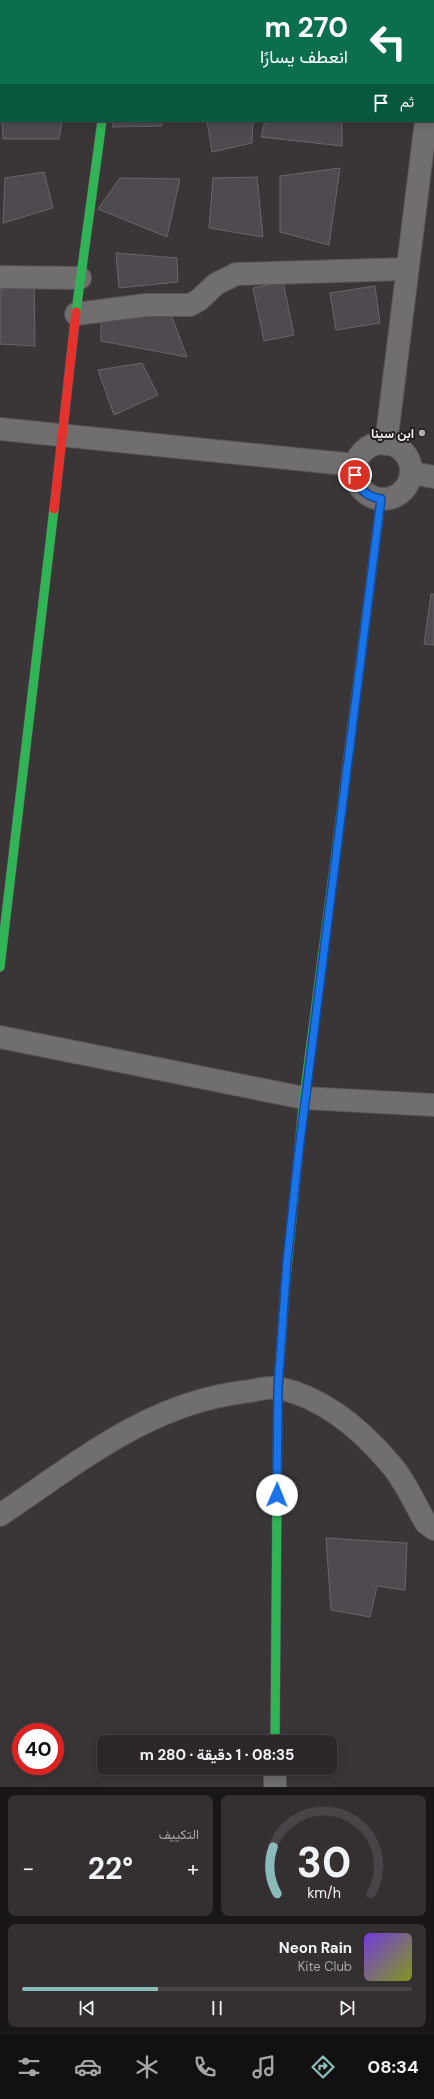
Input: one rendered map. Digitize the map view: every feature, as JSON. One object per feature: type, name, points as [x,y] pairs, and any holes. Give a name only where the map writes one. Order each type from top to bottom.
[{"type":"street","points":[[0,967],[80,278],[102,122]]},
{"type":"street","points":[[386,444],[426,122]]},
{"type":"street","points":[[76,314],[146,305],[190,305],[199,300],[216,284],[236,274],[407,269]]},
{"type":"street","points":[[0,277],[80,278]]},
{"type":"street","points":[[0,429],[63,434],[355,465]]},
{"type":"street","points":[[376,444],[386,444],[401,450],[406,457],[411,472],[407,485],[398,495],[381,499],[371,497],[363,492],[355,475],[355,465],[359,456],[366,448],[376,444]]},
{"type":"street","points":[[411,472],[434,477]]},
{"type":"street","points":[[275,1735],[278,1388],[287,1261],[304,1098],[381,499]]},
{"type":"street","points":[[0,1037],[304,1098],[434,1105]]},
{"type":"street","points":[[0,1515],[123,1432],[168,1410],[204,1398],[278,1388],[322,1404],[353,1425],[393,1467],[426,1523],[434,1529]]},
{"type":"street","points":[[275,1775],[276,1787]]},
{"type":"building","points":[[2,122],[62,122],[59,139],[3,139]]},
{"type":"building","points":[[114,122],[162,122],[162,126],[112,127]]},
{"type":"building","points":[[207,122],[253,122],[252,143],[212,152]]},
{"type":"building","points":[[265,122],[342,122],[342,146],[261,137]]},
{"type":"building","points":[[340,168],[329,245],[280,232],[280,176]]},
{"type":"building","points":[[44,172],[53,208],[3,223],[5,178]]},
{"type":"building","points":[[257,177],[263,237],[209,228],[213,178]]},
{"type":"building","points":[[120,178],[180,179],[167,237],[98,209]]},
{"type":"building","points":[[116,253],[177,258],[178,282],[119,288]]},
{"type":"building","points":[[34,280],[35,346],[0,344],[0,290]]},
{"type":"building","points":[[283,282],[294,335],[264,341],[253,288]]},
{"type":"building","points":[[375,286],[380,323],[336,330],[330,293]]},
{"type":"building","points":[[169,309],[187,357],[101,341],[101,316]]},
{"type":"building","points":[[142,363],[158,395],[114,415],[98,370]]},
{"type":"building","points":[[431,594],[434,594],[434,645],[424,644]]},
{"type":"building","points":[[326,1538],[407,1543],[405,1590],[377,1586],[370,1617],[331,1610]]},
{"type":"traffic: fast","points":[[76,312],[102,122]]},
{"type":"traffic: fast","points":[[0,967],[54,509]]},
{"type":"traffic: fast","points":[[285,1289],[304,1098],[342,806]]},
{"type":"traffic: fast","points":[[275,1735],[277,1497]]},
{"type":"traffic: slow","points":[[342,806],[381,499]]},
{"type":"traffic: slow","points":[[277,1497],[278,1388],[285,1289]]},
{"type":"traffic: jam","points":[[54,509],[76,312]]},
{"type":"place","name":"ابن سينا","points":[[422,433]]},
{"type":"route","points":[[277,1495],[278,1388],[287,1261],[304,1098],[381,499],[371,497],[363,492],[355,475]]}]
